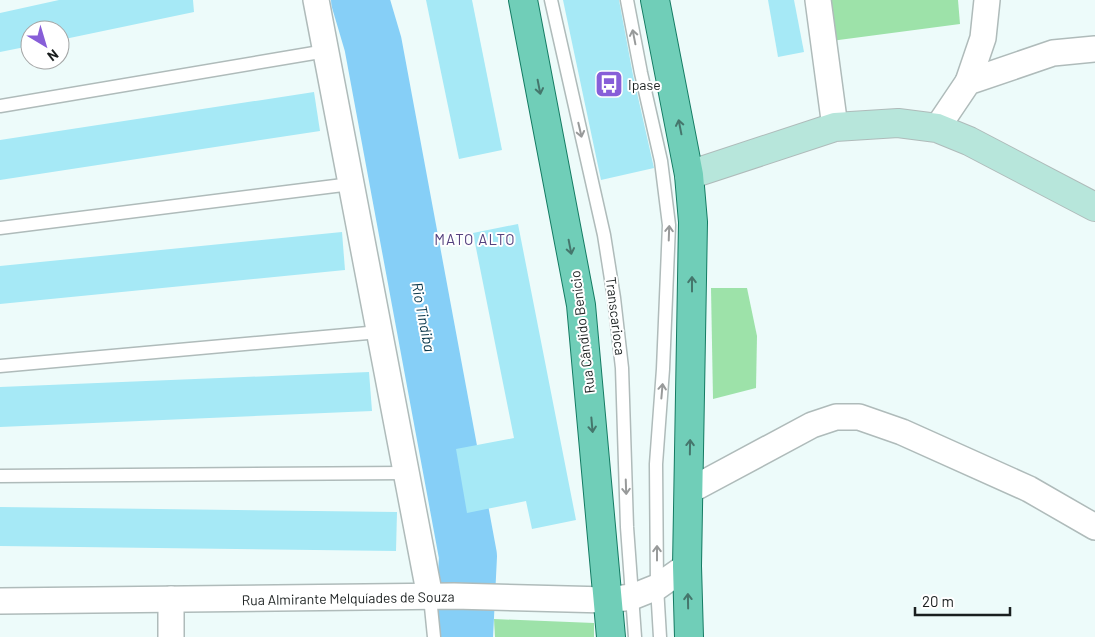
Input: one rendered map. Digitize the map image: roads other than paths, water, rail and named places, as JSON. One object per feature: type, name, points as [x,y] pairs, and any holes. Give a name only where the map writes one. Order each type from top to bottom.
[{"type":"main road","name":"Rua Cândido Benício","points":[[523,0],[581,304],[600,515],[619,599],[611,637]]},
{"type":"main road","points":[[654,0],[690,175],[693,222],[687,566],[689,637]]},
{"type":"street","points":[[316,0],[406,473],[442,597]]},
{"type":"street","points":[[818,0],[835,127]]},
{"type":"street","points":[[937,128],[968,82],[982,38],[987,0]]},
{"type":"street","points":[[968,82],[1053,53],[1095,49]]},
{"type":"street","points":[[690,175],[835,127],[898,123],[937,128],[968,141],[1095,207]]},
{"type":"street","points":[[689,492],[812,425],[836,417],[859,417],[902,432],[1029,490],[1095,527]]},
{"type":"street","name":"Rua Almirante Melquíades de Souza","points":[[0,601],[488,596],[619,599],[657,587],[687,566]]},
{"type":"street","points":[[171,599],[171,637]]},
{"type":"lane","name":"Transcarioca","points":[[551,0],[604,235],[614,298],[622,368],[628,527],[619,599],[635,637]]},
{"type":"lane","points":[[627,0],[661,161],[669,225],[664,369],[656,464],[657,587],[660,637]]},
{"type":"lane","points":[[0,106],[326,51]]},
{"type":"lane","points":[[0,228],[351,184]]},
{"type":"lane","points":[[0,366],[379,332]]},
{"type":"lane","points":[[0,476],[406,473]]},
{"type":"lane","points":[[434,637],[442,597]]},
{"type":"waterway","name":"Rio Tindiba","points":[[360,0],[373,44],[468,556],[464,637]]},
{"type":"place","name":"Ipase","points":[[609,84]]},
{"type":"district","name":"MATO ALTO","points":[[475,239]]}]
